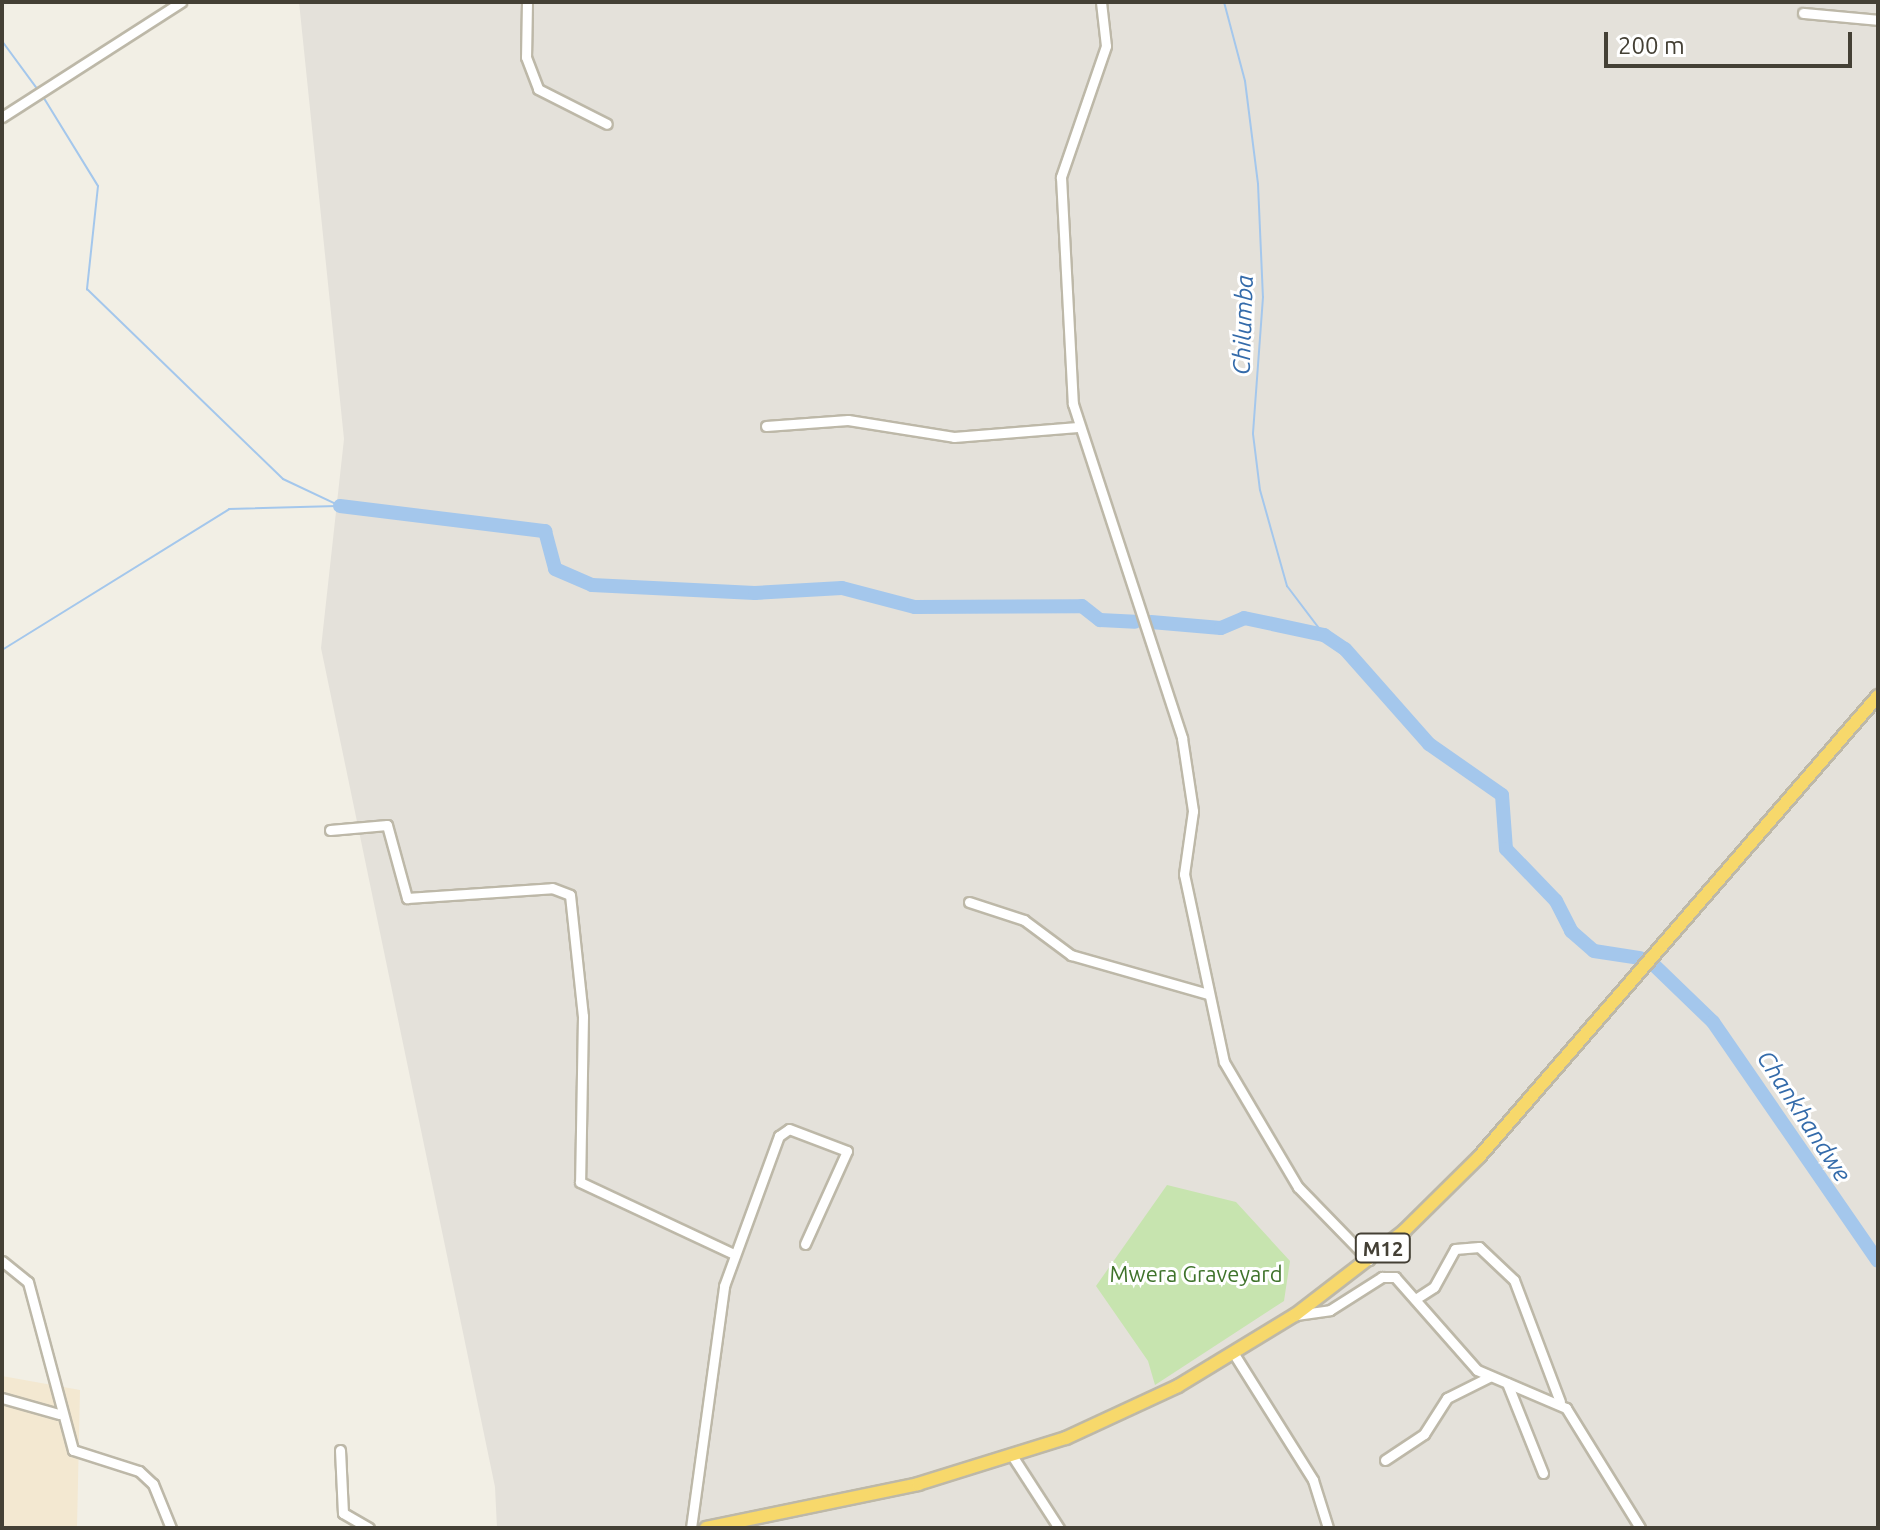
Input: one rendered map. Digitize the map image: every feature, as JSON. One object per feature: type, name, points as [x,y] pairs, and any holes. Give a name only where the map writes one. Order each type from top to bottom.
[{"type":"highway","name":"M12","points":[[706,1528],[1013,1457],[1147,1402],[1234,1354],[1295,1315],[1369,1260],[1489,1146],[1878,696]]},
{"type":"street","points":[[2,117],[181,2]]},
{"type":"street","points":[[527,2],[526,57],[538,89],[607,124]]},
{"type":"street","points":[[1101,2],[1106,46],[1060,187],[1062,307],[1078,427],[1182,738],[1193,811],[1184,874],[1224,1062],[1267,1142],[1316,1211],[1369,1260]]},
{"type":"street","points":[[1803,13],[1878,20]]},
{"type":"street","points":[[766,426],[839,420],[954,437],[1078,427]]},
{"type":"street","points":[[330,830],[387,825],[407,898],[552,888],[570,895],[583,1016],[580,1182],[734,1254]]},
{"type":"street","points":[[969,902],[1024,920],[1071,955],[1208,994]]},
{"type":"street","points":[[691,1528],[717,1321],[734,1254],[779,1136],[789,1129],[847,1151],[805,1244]]},
{"type":"street","points":[[1417,1298],[1434,1287],[1455,1249],[1479,1247],[1514,1280],[1562,1405],[1640,1528]]},
{"type":"street","points":[[2,1261],[31,1289],[59,1414],[73,1450],[127,1466],[153,1484],[171,1528]]},
{"type":"street","points":[[1295,1315],[1330,1310],[1386,1275],[1417,1298],[1465,1359],[1489,1377],[1562,1405]]},
{"type":"street","points":[[1234,1354],[1313,1480],[1328,1528]]},
{"type":"street","points":[[1385,1460],[1424,1434],[1447,1398],[1489,1377]]},
{"type":"street","points":[[1507,1383],[1543,1473]]},
{"type":"street","points":[[2,1398],[59,1414]]},
{"type":"street","points":[[340,1450],[343,1513],[369,1528]]},
{"type":"street","points":[[1013,1457],[1059,1528]]},
{"type":"shaded area","points":[[299,2],[1878,2],[1878,1528],[497,1528],[495,1487],[321,648],[344,439]]},
{"type":"shaded area","points":[[2,1376],[80,1390],[77,1528],[2,1528]]},
{"type":"green space","name":"Mwera Graveyard","points":[[1167,1185],[1236,1202],[1290,1261],[1284,1301],[1155,1385],[1148,1361],[1096,1286]]},
{"type":"waterway","name":"Chilumba","points":[[1224,2],[1245,81],[1258,184],[1263,297],[1253,434],[1260,490],[1287,586],[1324,635]]},
{"type":"waterway","points":[[2,41],[38,90]]},
{"type":"waterway","points":[[42,95],[98,186],[87,289],[283,479],[340,506]]},
{"type":"waterway","points":[[2,650],[229,509],[337,506]]},
{"type":"waterway","points":[[340,506],[545,531],[555,569],[592,585],[755,593],[842,588],[915,607],[1082,606],[1100,620],[1135,622]]},
{"type":"waterway","name":"Chankhandwe","points":[[1151,622],[1221,628],[1244,618],[1324,635],[1345,649],[1429,744],[1502,795],[1506,849],[1556,901],[1571,931],[1594,951],[1640,958]]},
{"type":"waterway","name":"Chankhandwe","points":[[1655,966],[1713,1022],[1878,1261]]}]
